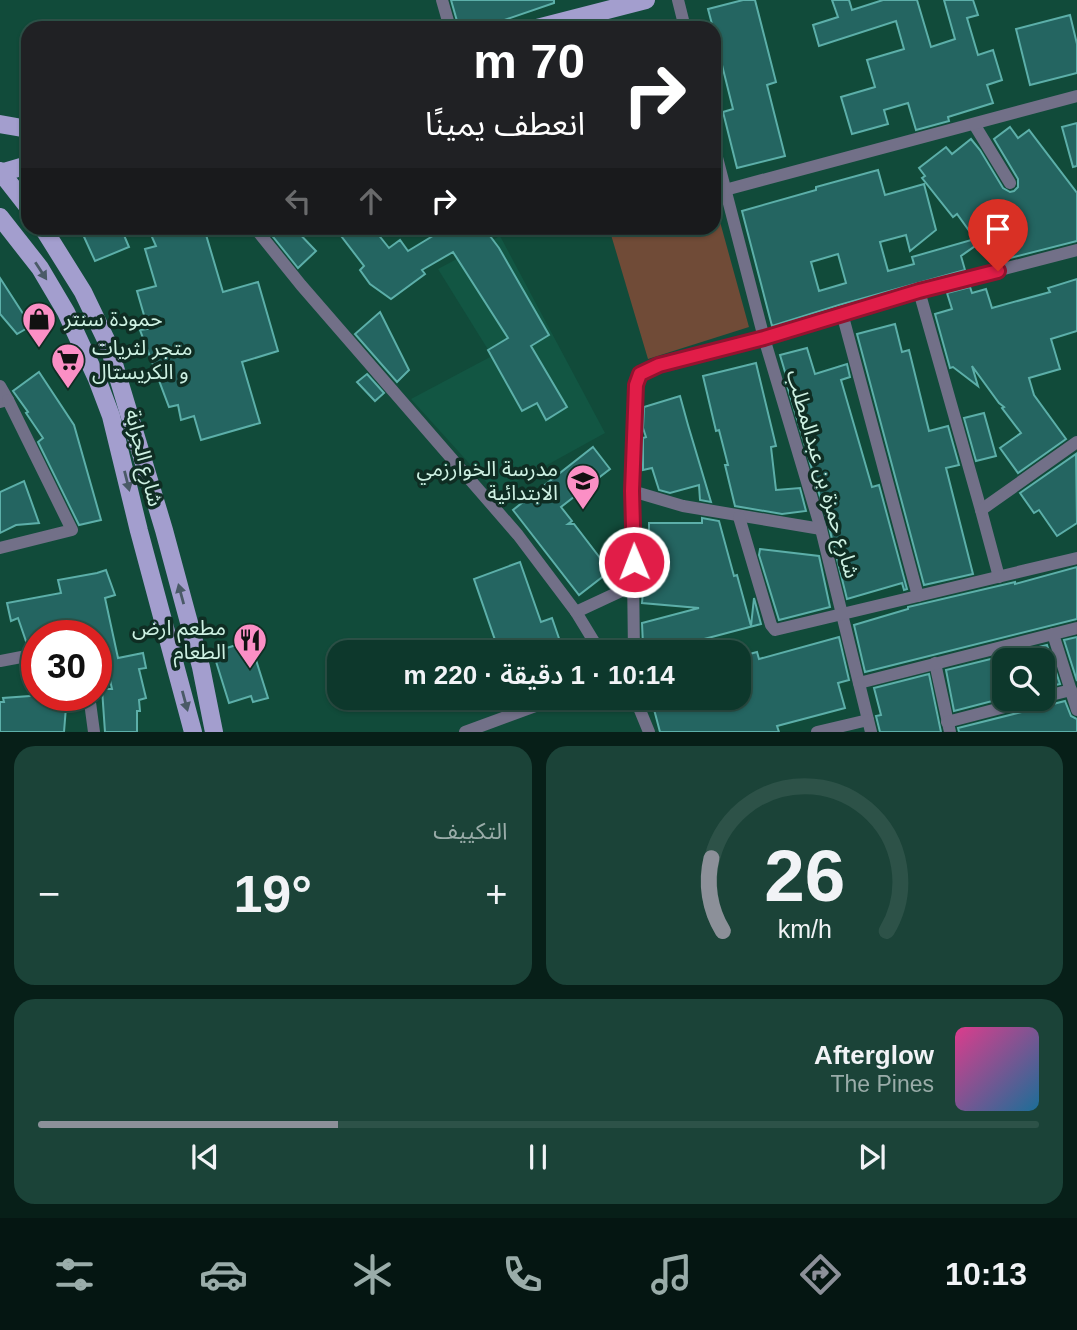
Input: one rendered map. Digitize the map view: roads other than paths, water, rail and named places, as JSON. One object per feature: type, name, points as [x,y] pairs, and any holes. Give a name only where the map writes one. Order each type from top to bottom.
[{"type":"main road","points":[[564,21],[646,0]]},
{"type":"main road","points":[[0,124],[21,128]]},
{"type":"main road","points":[[21,167],[0,172],[21,198]]},
{"type":"main road","name":"شارع الجرابة","points":[[0,217],[40,268],[66,312],[111,416],[193,732]]},
{"type":"main road","name":"شارع الجرابة","points":[[47,235],[83,292],[108,344],[164,530],[201,667],[214,732]]},
{"type":"main road","points":[[55,235],[60,255]]},
{"type":"street","points":[[442,0],[448,21]]},
{"type":"street","points":[[678,0],[683,21]]},
{"type":"street","points":[[725,190],[1077,96]]},
{"type":"street","points":[[974,124],[1010,183]]},
{"type":"street","name":"شارع حمزة بن عبدالمطلب","points":[[721,174],[764,338],[821,529],[869,726]]},
{"type":"street","points":[[261,235],[518,536],[576,612],[593,640]]},
{"type":"street","points":[[634,640],[632,491],[636,385],[640,374],[659,365],[764,338],[919,291],[1077,250]]},
{"type":"street","points":[[919,291],[999,577]]},
{"type":"street","points":[[842,313],[918,596]]},
{"type":"street","points":[[0,386],[4,401],[72,530],[0,548]]},
{"type":"street","points":[[981,510],[1077,442]]},
{"type":"street","points":[[632,491],[682,506],[821,529]]},
{"type":"street","points":[[739,517],[773,628],[779,630],[1077,558]]},
{"type":"street","points":[[576,612],[634,585]]},
{"type":"street","points":[[859,683],[1077,628]]},
{"type":"street","points":[[1053,634],[1077,710]]},
{"type":"street","points":[[0,661],[21,657]]},
{"type":"street","points":[[935,663],[948,727],[999,711]]},
{"type":"street","points":[[1055,694],[1072,690]]},
{"type":"street","points":[[465,732],[525,710]]},
{"type":"street","points":[[640,710],[649,732]]},
{"type":"street","points":[[91,711],[93,732]]},
{"type":"street","points":[[817,732],[869,726]]},
{"type":"place","name":"حمودة سنتر","points":[[39,349]]},
{"type":"place","name":"متجر لثريات و الكريستال","points":[[68,390]]},
{"type":"place","name":"مدرسة الخوارزمي الابتدائية","points":[[583,511]]},
{"type":"place","name":"مطعم ارض الطعام","points":[[250,670]]}]
